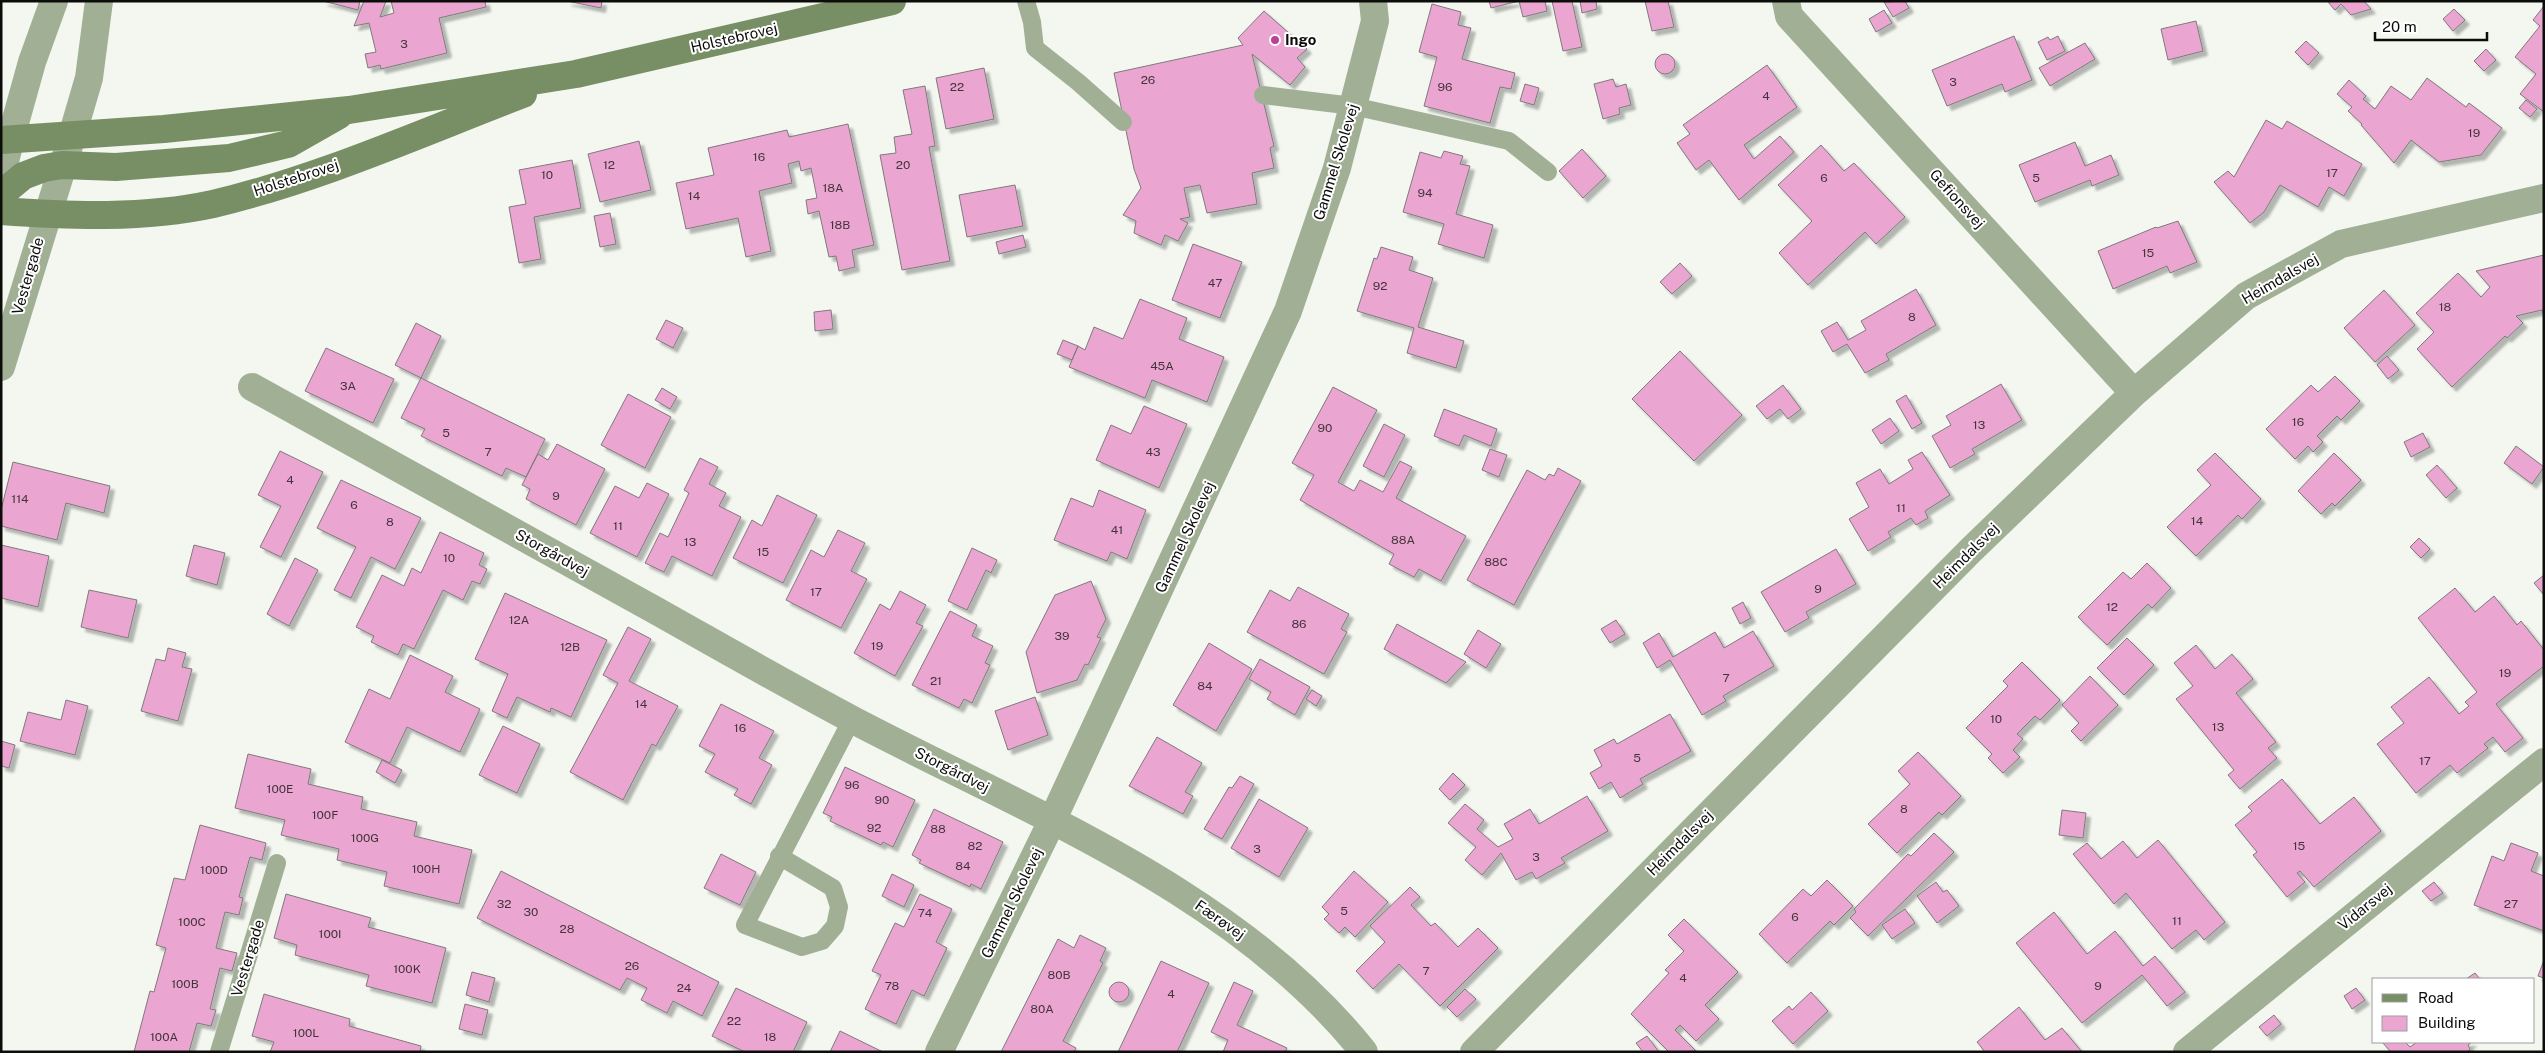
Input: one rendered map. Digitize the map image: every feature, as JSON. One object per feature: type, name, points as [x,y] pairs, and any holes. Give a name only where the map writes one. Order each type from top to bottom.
[{"type":"main road","name":"Holstebrovej","points":[[6,140],[72,136],[350,110],[576,74],[892,1]]},
{"type":"main road","name":"Holstebrovej","points":[[1,211],[46,214],[146,213],[211,204],[296,181],[576,74]]},
{"type":"main road","points":[[1,197],[5,191],[23,176],[44,168],[62,165],[116,168],[229,158],[288,144],[350,110]]},
{"type":"street","points":[[1,178],[6,140],[54,1]]},
{"type":"street","name":"Vestergade","points":[[1,367],[46,214],[89,78],[99,1]]},
{"type":"street","name":"Gammel Skolevej","points":[[939,1052],[1052,821],[1288,311],[1336,168],[1353,106],[1375,21],[1373,1]]},
{"type":"street","name":"Gefionsvej","points":[[1786,1],[1789,16],[2134,394]]},
{"type":"street","name":"Heimdalsvej","points":[[1474,1052],[1971,550],[2134,394],[2246,296],[2341,244],[2544,198]]},
{"type":"street","name":"Storgårdvej","points":[[252,387],[852,719],[1052,821]]},
{"type":"street","name":"Vidarsvej","points":[[2187,1052],[2544,762]]},
{"type":"street","name":"Færøvej","points":[[1052,821],[1191,899],[1238,930],[1339,1021],[1364,1052]]},
{"type":"lane","points":[[1026,1],[1032,22],[1035,48],[1123,122]]},
{"type":"lane","points":[[1263,95],[1353,106],[1509,141],[1548,172]]},
{"type":"lane","points":[[779,856],[833,888],[839,907],[835,926],[822,941],[802,947],[745,925],[779,856],[852,719]]},
{"type":"lane","name":"Vestergade","points":[[219,1052],[277,863]]},
{"type":"building","points":[[323,1],[360,1],[358,10]]},
{"type":"building","points":[[364,1],[386,1],[380,17],[394,13],[391,1],[485,1],[486,7],[439,18],[447,53],[381,69],[380,65],[368,68],[365,54],[376,52],[369,23],[354,26]]},
{"type":"building","points":[[567,1],[602,1],[601,8]]},
{"type":"building","points":[[1489,1],[1519,1],[1491,8]]},
{"type":"building","points":[[1519,1],[1545,1],[1547,11],[1523,17]]},
{"type":"building","points":[[1552,1],[1572,1],[1582,47],[1563,51]]},
{"type":"building","points":[[1580,1],[1596,1],[1597,9],[1582,13]]},
{"type":"building","points":[[1645,1],[1668,1],[1674,27],[1652,31]]},
{"type":"building","points":[[1905,1],[1909,8],[1893,17],[1884,2]]},
{"type":"building","points":[[2327,1],[2364,1],[2371,9],[2351,15],[2341,4],[2335,10]]},
{"type":"building","points":[[1432,4],[1461,12],[1458,25],[1471,28],[1462,59],[1515,73],[1511,89],[1500,87],[1490,123],[1424,106],[1437,57],[1419,52]]},
{"type":"building","points":[[2544,6],[2544,112],[2520,94],[2536,74],[2515,57],[2540,26],[2533,20]]},
{"type":"building","points":[[2454,9],[2465,20],[2453,31],[2443,19]]},
{"type":"building","points":[[1884,10],[1892,23],[1876,32],[1869,19]]},
{"type":"building","points":[[1264,11],[1307,49],[1297,58],[1305,67],[1290,85],[1252,54],[1274,146],[1270,148],[1274,168],[1252,173],[1257,204],[1207,213],[1200,185],[1184,188],[1190,217],[1180,219],[1188,223],[1178,241],[1165,235],[1161,245],[1134,233],[1136,221],[1123,215],[1141,188],[1134,169],[1114,73],[1243,45],[1238,38]]},
{"type":"building","points":[[2196,21],[2203,51],[2168,60],[2161,29]]},
{"type":"building","points":[[2014,36],[2032,80],[2005,92],[2002,84],[1947,106],[1932,70]]},
{"type":"building","points":[[2058,36],[2065,51],[2047,60],[2038,42],[2048,37],[2050,40]]},
{"type":"building","points":[[2306,41],[2319,53],[2308,65],[2295,52]]},
{"type":"building","points":[[2085,43],[2095,59],[2050,86],[2039,68]]},
{"type":"building","points":[[2486,49],[2496,60],[2484,71],[2474,61]]},
{"type":"building","points":[[1665,54],[1672,57],[1675,64],[1672,71],[1665,74],[1658,71],[1655,64],[1658,57]]},
{"type":"building","points":[[1767,65],[1797,107],[1744,145],[1754,159],[1780,136],[1794,152],[1739,200],[1709,160],[1696,170],[1677,143],[1690,134],[1683,125]]},
{"type":"building","points":[[984,68],[994,119],[946,129],[936,78]]},
{"type":"building","points":[[2427,78],[2466,107],[2469,103],[2502,128],[2481,155],[2439,162],[2411,140],[2394,163],[2362,124],[2348,111],[2352,107],[2337,94],[2349,80],[2366,96],[2363,99],[2375,109],[2391,86],[2411,100]]},
{"type":"building","points":[[1613,79],[1616,87],[1626,84],[1631,105],[1619,108],[1620,114],[1603,119],[1594,84]]},
{"type":"building","points":[[1525,84],[1539,88],[1534,105],[1520,101]]},
{"type":"building","points":[[925,86],[935,146],[929,147],[950,261],[902,270],[880,155],[896,153],[894,137],[912,134],[903,90]]},
{"type":"building","points":[[2526,100],[2537,109],[2530,117],[2519,108]]},
{"type":"building","points":[[2266,120],[2282,129],[2287,121],[2362,164],[2344,196],[2329,187],[2318,207],[2280,185],[2264,212],[2250,223],[2214,182],[2228,171],[2234,177]]},
{"type":"building","points":[[848,124],[874,245],[852,250],[855,267],[839,271],[836,256],[829,257],[819,211],[808,214],[806,200],[817,198],[811,168],[801,171],[799,161],[788,164],[792,183],[759,191],[771,251],[746,257],[738,218],[686,229],[676,183],[714,175],[708,148],[787,130],[789,137]]},
{"type":"building","points":[[639,141],[651,190],[600,202],[588,154]]},
{"type":"building","points":[[2075,142],[2085,166],[2111,155],[2119,175],[2092,186],[2090,180],[2035,202],[2019,165]]},
{"type":"building","points":[[1821,145],[1844,171],[1854,163],[1905,217],[1876,244],[1865,232],[1808,285],[1779,253],[1812,221],[1778,185]]},
{"type":"building","points":[[1582,149],[1606,176],[1583,198],[1559,171]]},
{"type":"building","points":[[1444,151],[1463,156],[1460,164],[1470,166],[1456,214],[1493,225],[1484,258],[1438,244],[1444,224],[1403,212],[1420,152],[1441,158]]},
{"type":"building","points":[[572,160],[581,208],[534,217],[541,259],[519,263],[509,207],[526,204],[519,170]]},
{"type":"building","points":[[1015,185],[1023,226],[967,237],[959,195]]},
{"type":"building","points":[[610,213],[616,244],[600,247],[594,216]]},
{"type":"building","points":[[2178,221],[2197,262],[2170,273],[2167,266],[2113,289],[2098,251],[2156,227]]},
{"type":"building","points":[[1023,235],[1026,247],[999,254],[996,242]]},
{"type":"building","points":[[1193,244],[1242,262],[1220,318],[1172,300]]},
{"type":"building","points":[[1381,247],[1413,257],[1409,270],[1433,278],[1418,327],[1464,341],[1456,368],[1407,353],[1414,328],[1357,311],[1374,258],[1377,259]]},
{"type":"building","points":[[2544,255],[2544,316],[2542,310],[2516,316],[2523,323],[2507,338],[2505,336],[2452,387],[2417,349],[2434,332],[2416,313],[2458,273],[2481,297],[2490,287],[2476,271]]},
{"type":"building","points":[[1680,263],[1692,276],[1672,294],[1660,282]]},
{"type":"building","points":[[1916,289],[1936,325],[1886,354],[1889,360],[1865,373],[1847,344],[1833,352],[1821,331],[1837,322],[1848,340],[1866,330],[1861,321]]},
{"type":"building","points":[[2384,290],[2415,325],[2375,362],[2344,328]]},
{"type":"building","points":[[1140,299],[1187,318],[1179,339],[1224,357],[1207,402],[1152,380],[1145,398],[1069,367],[1078,346],[1085,350],[1094,327],[1123,339]]},
{"type":"building","points":[[831,310],[833,329],[815,331],[814,312]]},
{"type":"building","points":[[666,320],[683,328],[673,348],[656,339]]},
{"type":"building","points":[[416,323],[441,336],[421,378],[395,365]]},
{"type":"building","points":[[1063,340],[1078,346],[1072,360],[1057,354]]},
{"type":"building","points":[[326,348],[394,379],[373,423],[305,391]]},
{"type":"building","points":[[1680,351],[1742,415],[1694,461],[1632,399]]},
{"type":"building","points":[[2387,356],[2399,370],[2388,379],[2377,365]]},
{"type":"building","points":[[2335,376],[2360,401],[2341,420],[2337,416],[2317,436],[2323,442],[2313,452],[2308,446],[2295,459],[2266,429],[2311,385],[2318,392]]},
{"type":"building","points":[[421,378],[545,439],[526,477],[506,468],[502,476],[421,436],[425,429],[401,418]]},
{"type":"building","points":[[2001,384],[2022,420],[1972,449],[1975,454],[1950,468],[1932,436],[1951,425],[1946,416]]},
{"type":"building","points":[[1783,385],[1801,409],[1788,419],[1780,409],[1767,419],[1756,406]]},
{"type":"building","points":[[1333,387],[1377,410],[1338,482],[1354,491],[1360,480],[1383,492],[1400,461],[1412,467],[1396,498],[1466,536],[1441,581],[1419,569],[1414,577],[1389,564],[1394,554],[1300,500],[1314,475],[1292,463]]},
{"type":"building","points":[[662,388],[677,397],[670,409],[655,400]]},
{"type":"building","points":[[628,394],[671,417],[645,468],[601,445]]},
{"type":"building","points":[[1906,395],[1922,423],[1912,429],[1896,401]]},
{"type":"building","points":[[1144,406],[1187,424],[1159,488],[1096,460],[1111,425],[1131,434]]},
{"type":"building","points":[[1444,409],[1497,429],[1491,446],[1464,435],[1459,446],[1434,436]]},
{"type":"building","points":[[1890,418],[1899,431],[1881,444],[1872,430]]},
{"type":"building","points":[[1384,424],[1405,435],[1384,477],[1363,466]]},
{"type":"building","points":[[2423,433],[2430,447],[2411,457],[2404,442]]},
{"type":"building","points":[[557,444],[605,469],[576,525],[526,499],[530,489],[522,485],[538,454],[548,460]]},
{"type":"building","points":[[2516,446],[2544,467],[2532,484],[2504,463]]},
{"type":"building","points":[[1490,449],[1507,455],[1499,477],[1482,470]]},
{"type":"building","points":[[280,451],[323,472],[281,557],[260,547],[281,506],[258,495]]},
{"type":"building","points":[[1922,452],[1950,495],[1925,511],[1928,518],[1916,525],[1911,518],[1888,532],[1891,537],[1868,551],[1849,519],[1869,507],[1856,483],[1880,469],[1889,484],[1913,469],[1908,460]]},
{"type":"building","points":[[2215,453],[2261,499],[2242,519],[2238,515],[2196,556],[2167,527],[2211,485],[2197,470]]},
{"type":"building","points":[[2334,453],[2361,480],[2335,506],[2332,503],[2321,514],[2298,491]]},
{"type":"building","points":[[700,458],[718,467],[709,484],[726,493],[719,506],[741,517],[712,576],[672,556],[664,572],[645,563],[660,533],[668,537],[689,493],[684,490]]},
{"type":"building","points":[[13,462],[110,486],[104,513],[66,503],[57,540],[1,526],[1,510]]},
{"type":"building","points":[[2437,465],[2457,488],[2446,498],[2426,475]]},
{"type":"building","points":[[1558,468],[1581,481],[1514,605],[1467,580],[1527,470],[1545,480],[1549,474],[1554,476]]},
{"type":"building","points":[[341,480],[421,518],[395,569],[371,557],[351,598],[334,590],[356,547],[317,528]]},
{"type":"building","points":[[647,483],[669,494],[637,557],[590,533],[615,486],[639,498]]},
{"type":"building","points":[[1099,490],[1146,510],[1127,559],[1111,552],[1107,561],[1054,540],[1071,498],[1093,507]]},
{"type":"building","points":[[777,495],[817,515],[783,583],[733,558],[752,520],[762,526]]},
{"type":"building","points":[[838,530],[865,543],[851,571],[867,579],[841,628],[786,600],[811,550],[824,557]]},
{"type":"building","points":[[440,532],[484,553],[479,565],[487,569],[480,584],[472,581],[463,600],[443,590],[414,649],[403,644],[398,655],[371,642],[374,636],[356,627],[382,575],[404,586],[412,568],[421,573]]},
{"type":"building","points":[[2419,538],[2430,549],[2421,558],[2410,547]]},
{"type":"building","points":[[1,545],[49,556],[38,607],[1,598]]},
{"type":"building","points":[[194,545],[225,553],[217,585],[186,576]]},
{"type":"building","points":[[972,548],[997,560],[991,573],[986,570],[967,610],[948,601]]},
{"type":"building","points":[[1836,549],[1856,584],[1806,612],[1809,618],[1785,632],[1761,592]]},
{"type":"building","points":[[295,558],[318,570],[289,626],[267,614]]},
{"type":"building","points":[[2147,563],[2171,588],[2152,608],[2148,604],[2107,645],[2078,617],[2123,572],[2131,579]]},
{"type":"building","points":[[2544,575],[2544,595],[2534,583]]},
{"type":"building","points":[[1091,581],[1106,619],[1097,637],[1101,638],[1088,665],[1085,664],[1077,680],[1037,693],[1026,652],[1055,595]]},
{"type":"building","points":[[1298,587],[1349,614],[1341,629],[1347,632],[1324,674],[1247,632],[1270,590],[1290,601]]},
{"type":"building","points":[[2455,588],[2475,612],[2494,596],[2517,625],[2521,621],[2544,650],[2544,666],[2496,704],[2523,738],[2505,752],[2493,737],[2484,744],[2488,748],[2457,773],[2450,765],[2416,793],[2377,744],[2404,723],[2391,707],[2429,677],[2459,714],[2469,706],[2465,702],[2477,692],[2418,618]]},
{"type":"building","points":[[89,590],[137,600],[128,638],[81,627]]},
{"type":"building","points":[[900,591],[926,605],[916,623],[923,626],[895,676],[854,653],[880,604],[890,610]]},
{"type":"building","points":[[505,593],[607,640],[571,717],[551,708],[550,712],[517,697],[507,718],[492,711],[508,674],[475,659]]},
{"type":"building","points":[[1743,602],[1751,618],[1740,624],[1732,608]]},
{"type":"building","points":[[950,611],[977,625],[972,636],[993,646],[985,663],[990,665],[972,703],[964,699],[959,708],[912,685]]},
{"type":"building","points":[[1616,620],[1625,634],[1610,643],[1601,629]]},
{"type":"building","points":[[1397,624],[1466,662],[1446,683],[1384,649]]},
{"type":"building","points":[[628,627],[651,639],[629,681],[678,706],[656,746],[652,744],[623,800],[570,772],[618,683],[603,675]]},
{"type":"building","points":[[1478,630],[1501,644],[1486,668],[1464,654]]},
{"type":"building","points":[[1753,631],[1774,666],[1723,696],[1726,701],[1702,715],[1670,660],[1657,668],[1643,643],[1659,633],[1673,657],[1715,632],[1724,648]]},
{"type":"building","points":[[2127,638],[2154,665],[2124,695],[2097,668]]},
{"type":"building","points":[[1209,643],[1252,669],[1216,731],[1173,705]]},
{"type":"building","points":[[2196,645],[2215,669],[2232,654],[2253,679],[2236,693],[2276,742],[2268,748],[2277,758],[2240,789],[2228,775],[2234,770],[2176,699],[2193,686],[2174,663]]},
{"type":"building","points":[[168,648],[186,653],[182,667],[192,669],[178,721],[141,711],[156,659],[165,661]]},
{"type":"building","points":[[410,655],[453,676],[445,692],[480,709],[460,752],[407,727],[390,763],[345,742],[369,689],[390,699]]},
{"type":"building","points":[[1260,659],[1310,687],[1295,715],[1267,699],[1271,692],[1249,679]]},
{"type":"building","points":[[2022,662],[2060,700],[2040,720],[2035,716],[2017,734],[2023,739],[2013,750],[2020,757],[2003,773],[1988,758],[1992,754],[1966,728],[2008,686],[2003,681]]},
{"type":"building","points":[[2090,676],[2118,705],[2081,741],[2071,731],[2079,723],[2062,705]]},
{"type":"building","points":[[1312,690],[1322,696],[1316,706],[1306,699]]},
{"type":"building","points":[[1035,697],[1048,735],[1008,750],[995,711]]},
{"type":"building","points":[[66,700],[88,706],[75,755],[20,741],[28,712],[61,720]]},
{"type":"building","points":[[721,704],[774,731],[759,758],[772,765],[751,804],[734,795],[738,789],[705,772],[715,754],[699,746]]},
{"type":"building","points":[[1670,714],[1691,751],[1640,779],[1643,784],[1620,798],[1611,782],[1599,789],[1590,773],[1602,766],[1594,750],[1614,739],[1617,744]]},
{"type":"building","points":[[503,726],[540,744],[517,793],[479,775]]},
{"type":"building","points":[[1157,737],[1202,763],[1185,792],[1193,796],[1183,814],[1129,786]]},
{"type":"building","points":[[1,741],[15,745],[9,768],[1,766]]},
{"type":"building","points":[[1918,752],[1961,796],[1942,815],[1939,812],[1897,853],[1868,824],[1910,784],[1898,771]]},
{"type":"building","points":[[248,754],[311,769],[308,784],[363,797],[361,809],[417,822],[414,836],[472,850],[459,904],[384,886],[387,872],[337,860],[339,849],[281,835],[285,820],[235,808]]},
{"type":"building","points":[[382,760],[402,770],[395,783],[376,772]]},
{"type":"building","points":[[845,767],[915,800],[893,847],[883,842],[881,845],[830,821],[832,817],[823,813]]},
{"type":"building","points":[[1453,773],[1465,785],[1450,800],[1439,789]]},
{"type":"building","points":[[1240,776],[1254,784],[1222,839],[1204,829],[1229,787],[1232,788]]},
{"type":"building","points":[[2282,779],[2320,824],[2354,797],[2381,831],[2314,887],[2300,871],[2297,873],[2305,882],[2287,897],[2253,855],[2257,852],[2235,825],[2252,811],[2248,807]]},
{"type":"building","points":[[1587,796],[1608,831],[1561,858],[1565,863],[1536,879],[1532,872],[1516,880],[1501,853],[1482,875],[1465,860],[1476,847],[1448,823],[1465,804],[1484,820],[1477,829],[1498,847],[1513,839],[1504,824],[1530,809],[1539,824]]},
{"type":"building","points":[[1259,799],[1308,828],[1279,877],[1231,848]]},
{"type":"building","points":[[934,809],[1003,842],[981,889],[971,884],[970,887],[919,863],[921,860],[912,855]]},
{"type":"building","points":[[2062,810],[2086,813],[2083,838],[2059,835]]},
{"type":"building","points":[[200,825],[266,843],[262,860],[250,857],[239,897],[243,898],[239,915],[225,912],[216,948],[237,953],[232,971],[220,968],[210,1009],[216,1010],[211,1026],[197,1023],[189,1052],[134,1052],[150,991],[154,992],[166,948],[156,945],[174,878],[185,880]]},
{"type":"building","points":[[1934,833],[1954,852],[1868,936],[1850,918],[1856,912],[1854,909],[1908,854],[1911,856]]},
{"type":"building","points":[[2158,840],[2225,922],[2204,940],[2196,930],[2172,949],[2126,893],[2114,904],[2073,854],[2087,843],[2101,859],[2123,841],[2137,858]]},
{"type":"building","points":[[2511,843],[2538,853],[2531,871],[2544,876],[2544,931],[2474,905],[2492,856],[2504,861]]},
{"type":"building","points":[[721,854],[756,872],[740,905],[704,888]]},
{"type":"building","points":[[501,871],[719,982],[702,1016],[673,1001],[667,1013],[641,1000],[647,988],[627,978],[620,990],[477,918]]},
{"type":"building","points":[[1354,871],[1388,902],[1355,937],[1345,927],[1339,933],[1324,919],[1329,914],[1322,907]]},
{"type":"building","points":[[892,874],[914,885],[904,907],[882,896]]},
{"type":"building","points":[[1827,880],[1853,906],[1834,925],[1830,921],[1787,963],[1759,934],[1803,889],[1811,896]]},
{"type":"building","points":[[1936,882],[1943,892],[1947,890],[1959,906],[1937,923],[1917,896]]},
{"type":"building","points":[[2434,882],[2443,893],[2431,901],[2422,891]]},
{"type":"building","points":[[1410,887],[1420,897],[1411,905],[1431,926],[1435,923],[1458,947],[1478,928],[1498,948],[1440,1006],[1399,964],[1373,989],[1356,971],[1385,942],[1370,926]]},
{"type":"building","points":[[286,894],[371,918],[368,927],[446,948],[432,1003],[366,986],[369,975],[295,955],[297,945],[274,938]]},
{"type":"building","points":[[920,894],[952,909],[936,942],[947,948],[924,996],[912,990],[896,1024],[865,1009],[881,975],[872,971],[895,923],[904,927]]},
{"type":"building","points":[[1905,909],[1915,923],[1892,939],[1882,925]]},
{"type":"building","points":[[2054,912],[2087,954],[2115,931],[2143,966],[2155,956],[2185,992],[2167,1006],[2142,975],[2082,1023],[2016,943]]},
{"type":"building","points":[[1684,919],[1738,972],[1705,1005],[1719,1019],[1696,1041],[1680,1025],[1675,1030],[1696,1051],[1669,1052],[1631,1014],[1669,973],[1665,970],[1684,951],[1668,935]]},
{"type":"building","points":[[1080,935],[1106,948],[1100,961],[1103,963],[1063,1041],[1076,1048],[1074,1052],[1001,1052],[1058,939],[1074,948]]},
{"type":"building","points":[[2544,960],[2544,978],[2538,976]]},
{"type":"building","points":[[1161,961],[1209,983],[1177,1052],[1118,1052]]},
{"type":"building","points":[[472,972],[495,978],[489,1002],[466,995]]},
{"type":"building","points":[[2475,973],[2479,978],[2468,978]]},
{"type":"building","points":[[1115,982],[1123,982],[1129,988],[1129,996],[1123,1002],[1115,1002],[1109,996],[1109,988]]},
{"type":"building","points":[[1234,982],[1253,991],[1237,1025],[1287,1048],[1285,1052],[1223,1052],[1228,1040],[1211,1032]]},
{"type":"building","points":[[736,988],[807,1022],[793,1052],[745,1052],[712,1036]]},
{"type":"building","points":[[2356,988],[2365,1000],[2352,1009],[2344,996]]},
{"type":"building","points":[[1465,989],[1476,999],[1457,1017],[1447,1007]]},
{"type":"building","points":[[1811,992],[1828,1011],[1793,1044],[1772,1021],[1789,1006],[1792,1010]]},
{"type":"building","points":[[264,994],[350,1019],[349,1026],[421,1046],[420,1052],[270,1052],[274,1042],[252,1036]]},
{"type":"building","points":[[465,1004],[488,1010],[482,1035],[459,1029]]},
{"type":"building","points":[[2019,1007],[2045,1040],[2062,1028],[2082,1052],[1985,1052],[1977,1042]]},
{"type":"building","points":[[2274,1015],[2281,1024],[2267,1036],[2259,1027]]},
{"type":"building","points":[[840,1031],[883,1052],[830,1052]]},
{"type":"building","points":[[1647,1036],[1659,1052],[1643,1052],[1636,1043]]},
{"type":"building","points":[[2383,1043],[2406,1043],[2410,1047],[2416,1043],[2471,1043],[2468,1045],[2470,1049],[2467,1052],[2391,1052]]},
{"type":"place","name":"Ingo","points":[[1275,40]]}]
